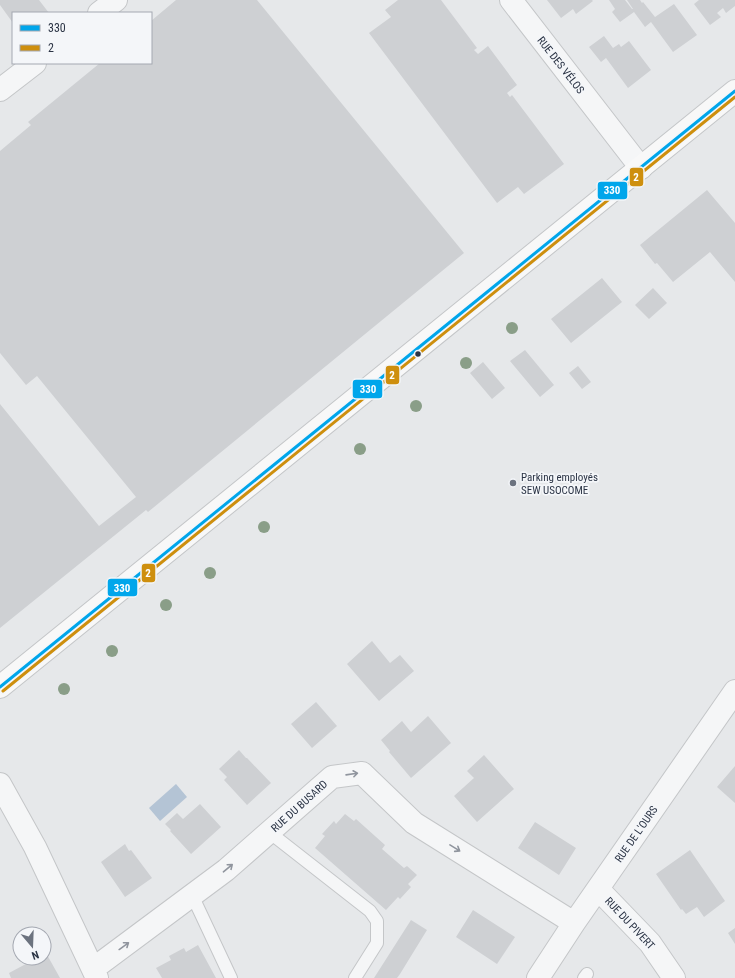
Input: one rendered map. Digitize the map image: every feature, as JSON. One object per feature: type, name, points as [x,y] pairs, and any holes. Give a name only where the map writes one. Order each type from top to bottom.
[{"type":"main road","points":[[0,687],[735,91]]},
{"type":"street","points":[[100,12],[116,0]]},
{"type":"street","name":"RUE DES VÉLOS","points":[[512,0],[641,168]]},
{"type":"street","points":[[0,90],[34,64]]},
{"type":"street","name":"RUE DE L'OURS","points":[[538,978],[574,923],[735,691]]},
{"type":"street","name":"RUE DU BUSARD","points":[[0,784],[35,847],[95,973],[192,895],[226,870],[332,777],[362,773],[414,822],[574,923]]},
{"type":"street","name":"RUE DU BUSARD","points":[[0,807],[35,847]]},
{"type":"street","name":"RUE DU PIVERT","points":[[598,890],[650,943],[674,978]]},
{"type":"lane","points":[[270,832],[370,911],[377,921],[377,943],[355,978]]},
{"type":"lane","points":[[192,895],[231,978]]},
{"type":"water","points":[[176,784],[187,797],[160,821],[149,808]]},
{"type":"building","points":[[0,0],[39,0],[48,12],[12,12],[12,22],[0,5]]},
{"type":"building","points":[[176,0],[257,0],[464,253],[148,512],[146,510],[0,628],[0,404],[99,526],[136,497],[37,376],[26,385],[0,353],[0,151],[31,125],[28,122],[99,64],[152,64],[152,20]]},
{"type":"building","points":[[398,0],[441,0],[477,48],[474,50],[478,54],[488,46],[517,85],[507,93],[510,97],[512,95],[564,164],[524,194],[518,187],[497,203],[369,33],[391,17],[385,10]]},
{"type":"building","points":[[547,0],[593,1],[576,14],[573,9],[561,18]]},
{"type":"building","points":[[609,0],[625,0],[633,9],[627,0],[640,0],[655,17],[674,4],[697,35],[673,52],[651,22],[645,27],[634,12],[620,22],[612,12],[615,9]]},
{"type":"building","points":[[699,0],[735,0],[735,6],[726,13],[723,8],[717,13],[721,17],[710,25],[694,4]]},
{"type":"building","points":[[604,36],[613,48],[619,44],[621,47],[629,41],[651,70],[628,88],[606,58],[601,62],[589,47]]},
{"type":"building","points":[[707,190],[735,223],[735,282],[710,252],[673,282],[657,263],[655,264],[640,245]]},
{"type":"building","points":[[602,278],[622,302],[571,343],[551,319]]},
{"type":"building","points":[[653,288],[667,303],[649,319],[635,305]]},
{"type":"building","points":[[525,350],[554,385],[540,397],[510,361]]},
{"type":"building","points":[[483,362],[505,388],[492,399],[470,373]]},
{"type":"building","points":[[578,366],[591,382],[582,389],[569,373]]},
{"type":"building","points":[[372,641],[390,663],[400,655],[414,671],[379,701],[347,664]]},
{"type":"building","points":[[316,702],[337,726],[312,748],[291,724]]},
{"type":"building","points":[[428,716],[451,743],[411,778],[381,740],[402,721],[411,732]]},
{"type":"building","points":[[239,750],[271,783],[247,805],[224,780],[227,777],[219,769]]},
{"type":"building","points":[[484,755],[514,789],[477,822],[454,796],[474,778],[467,771]]},
{"type":"building","points":[[735,766],[735,803],[717,787]]},
{"type":"building","points":[[200,804],[221,827],[191,854],[165,824],[177,813],[183,819]]},
{"type":"building","points":[[345,814],[354,821],[356,819],[385,845],[382,849],[404,868],[407,866],[417,875],[408,884],[411,887],[400,899],[398,897],[386,910],[315,848],[325,836],[322,834],[334,821],[336,824]]},
{"type":"building","points":[[535,822],[576,848],[559,875],[518,848]]},
{"type":"building","points":[[125,844],[129,851],[131,850],[152,878],[125,897],[101,862]]},
{"type":"building","points":[[690,850],[725,901],[704,917],[697,907],[686,914],[682,909],[681,910],[656,874]]},
{"type":"building","points":[[473,910],[515,937],[497,964],[456,937]]},
{"type":"building","points":[[411,920],[427,930],[400,974],[397,978],[374,978]]},
{"type":"building","points":[[735,928],[735,944],[728,933]]},
{"type":"building","points":[[198,945],[216,978],[162,978],[156,968],[171,960],[169,956],[184,948],[186,952]]},
{"type":"building","points":[[52,964],[60,978],[11,978],[9,973],[22,966],[52,966]]},
{"type":"transit line","name":"330","points":[[0,687],[735,91]]},
{"type":"transit line","name":"2","points":[[3,691],[735,97]]},
{"type":"place","name":"Parking employés SEW USOCOME","points":[[513,483]]}]
